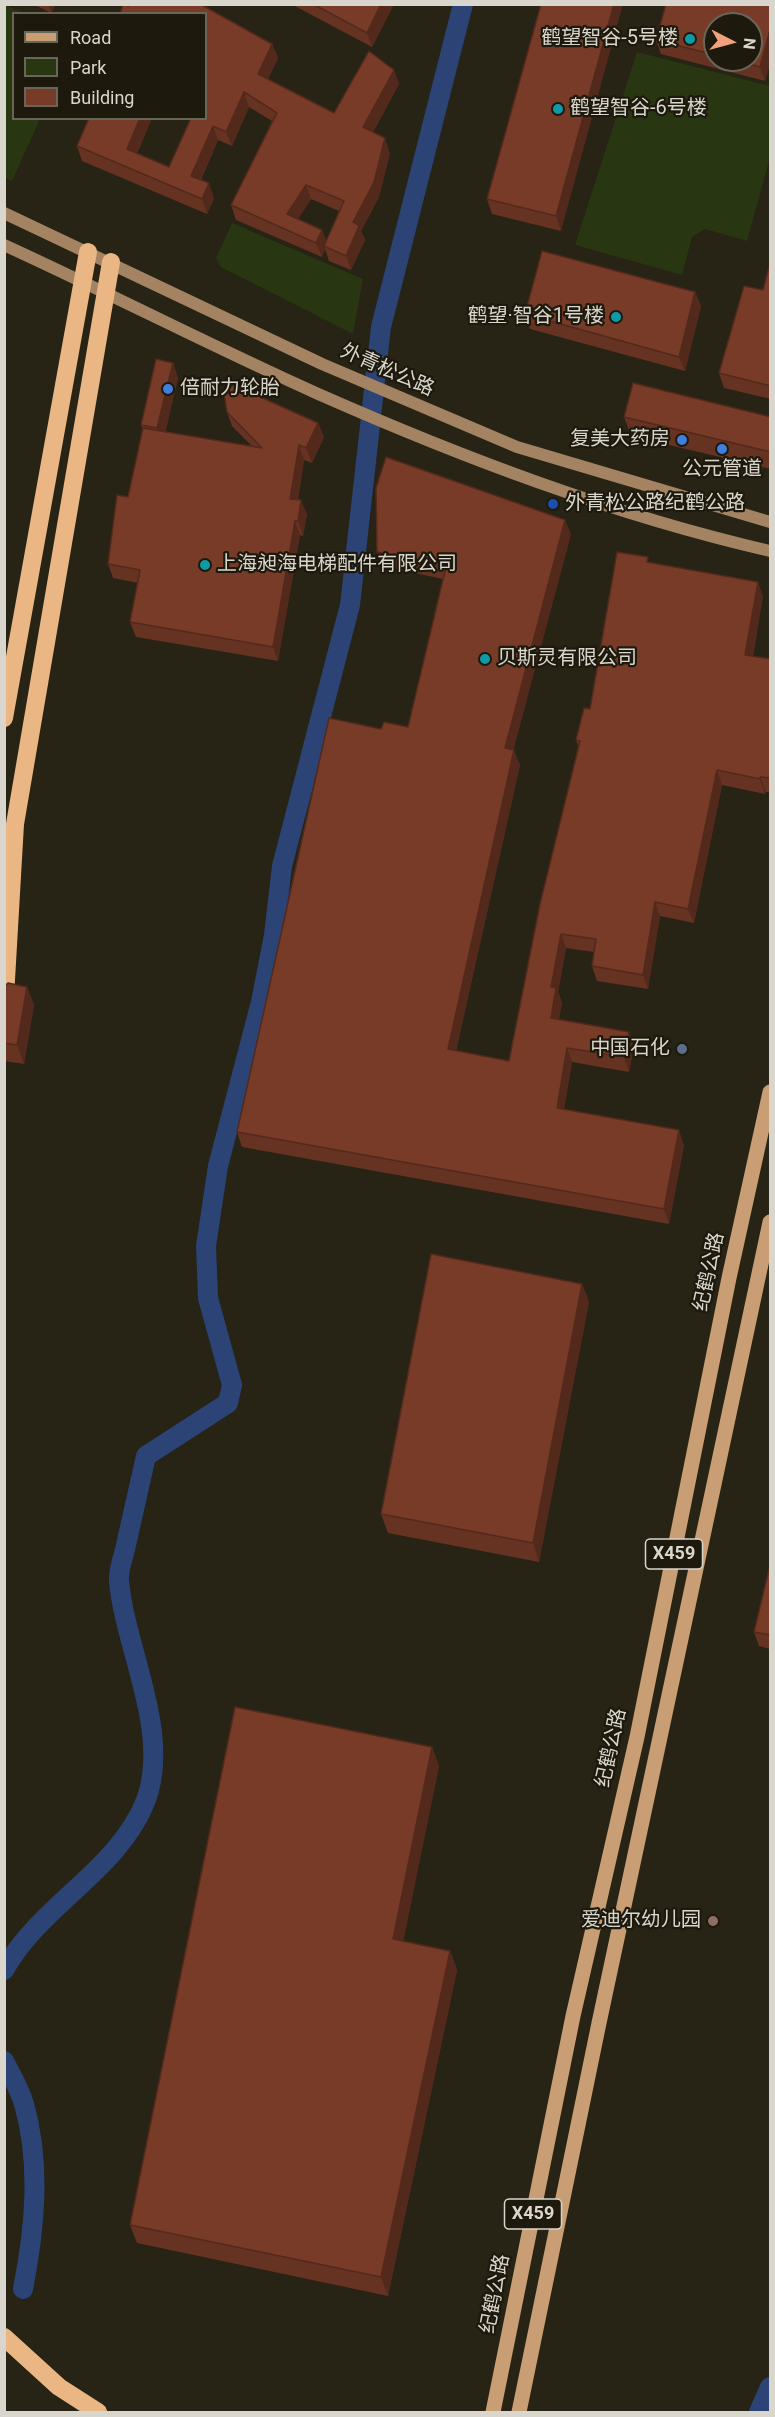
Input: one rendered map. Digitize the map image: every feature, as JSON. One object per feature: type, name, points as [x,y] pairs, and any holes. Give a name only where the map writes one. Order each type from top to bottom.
[{"type":"highway","points":[[4,718],[88,252]]},
{"type":"highway","points":[[5,997],[15,824],[111,262]]},
{"type":"highway","points":[[4,2337],[59,2387],[98,2412]]},
{"type":"main road","name":"外青松公路","points":[[4,213],[322,364],[517,447],[771,522]]},
{"type":"main road","points":[[4,245],[314,392],[385,423],[561,491],[636,516],[771,551]]},
{"type":"main road","name":"纪鹤公路","points":[[493,2412],[573,2016],[637,1737],[729,1278],[771,1092]]},
{"type":"main road","name":"X459","points":[[519,2412],[599,2023],[771,1222]]},
{"type":"green space","points":[[5,5],[22,12],[12,12],[12,120],[40,120],[12,181],[4,177]]},
{"type":"green space","points":[[637,52],[703,69],[703,72],[715,72],[770,86],[770,157],[747,241],[705,229],[692,237],[682,275],[575,245]]},
{"type":"green space","points":[[232,223],[363,279],[353,334],[221,267],[216,258]]},
{"type":"building","points":[[123,4],[129,6],[130,4],[200,4],[272,44],[258,74],[334,113],[369,51],[394,70],[363,127],[385,138],[374,182],[353,222],[359,226],[346,256],[324,246],[344,201],[306,185],[287,214],[322,230],[316,243],[231,205],[277,113],[244,92],[226,132],[213,126],[191,176],[209,183],[202,199],[77,146],[88,120],[139,120],[127,149],[169,167],[190,120],[207,120],[207,12],[121,12]]},
{"type":"building","points":[[313,4],[381,4],[367,33]]},
{"type":"building","name":"鹤望智谷-6号楼","points":[[541,4],[614,4],[556,216],[487,199]]},
{"type":"building","points":[[666,4],[771,4],[771,26],[763,56],[763,12],[703,12],[703,52],[656,40]]},
{"type":"building","name":"鹤望·智谷1号楼","points":[[542,251],[695,292],[679,357],[525,314]]},
{"type":"building","points":[[771,260],[771,386],[719,373],[744,286],[763,290]]},
{"type":"building","points":[[156,359],[173,363],[157,428],[141,425]]},
{"type":"building","points":[[633,383],[771,417],[771,452],[624,417]]},
{"type":"building","name":"上海昶海电梯配件有限公司","points":[[234,385],[318,423],[306,448],[299,445],[290,499],[301,500],[298,521],[295,521],[273,647],[130,622],[140,570],[108,564],[117,495],[128,497],[143,428],[262,448],[227,412],[224,393]]},
{"type":"building","points":[[386,457],[565,520],[505,748],[514,750],[448,1049],[509,1061],[540,904],[580,741],[576,740],[584,708],[590,709],[617,552],[648,557],[647,562],[758,582],[745,655],[771,659],[771,778],[760,777],[760,779],[717,770],[688,909],[655,902],[643,975],[592,966],[596,939],[561,934],[551,987],[556,988],[551,1018],[629,1032],[624,1057],[567,1048],[557,1108],[679,1130],[664,1209],[237,1132],[329,718],[381,729],[384,722],[408,727],[446,567],[377,552],[376,488]]},
{"type":"building","points":[[8,983],[27,987],[17,1045],[4,1043],[4,987]]},
{"type":"building","points":[[431,1254],[582,1284],[533,1543],[381,1514]]},
{"type":"building","points":[[771,1561],[771,1635],[754,1632]]},
{"type":"building","points":[[235,1707],[432,1747],[393,1939],[450,1951],[381,2277],[130,2225]]},
{"type":"waterway","points":[[4,1970],[38,1925],[118,1847],[134,1825],[146,1800],[152,1774],[153,1747],[150,1719],[123,1607],[119,1572],[146,1456],[228,1403],[232,1385],[208,1298],[206,1246],[218,1166],[261,1002],[274,935],[282,866],[350,605],[381,327],[463,4]]},
{"type":"waterway","points":[[4,2061],[22,2098],[33,2150],[33,2219],[23,2289]]},
{"type":"waterway","points":[[759,2412],[770,2387]]},
{"type":"place","name":"鹤望智谷-5号楼","points":[[690,39]]},
{"type":"place","name":"鹤望智谷-6号楼","points":[[558,109]]},
{"type":"place","name":"鹤望·智谷1号楼","points":[[616,317]]},
{"type":"place","name":"倍耐力轮胎","points":[[168,389]]},
{"type":"place","name":"复美大药房","points":[[682,440]]},
{"type":"place","name":"公元管道","points":[[722,449]]},
{"type":"place","name":"外青松公路纪鹤公路","points":[[553,504]]},
{"type":"place","name":"上海昶海电梯配件有限公司","points":[[205,565]]},
{"type":"place","name":"贝斯灵有限公司","points":[[485,659]]},
{"type":"place","name":"中国石化","points":[[682,1049]]},
{"type":"place","name":"爱迪尔幼儿园","points":[[713,1921]]}]
